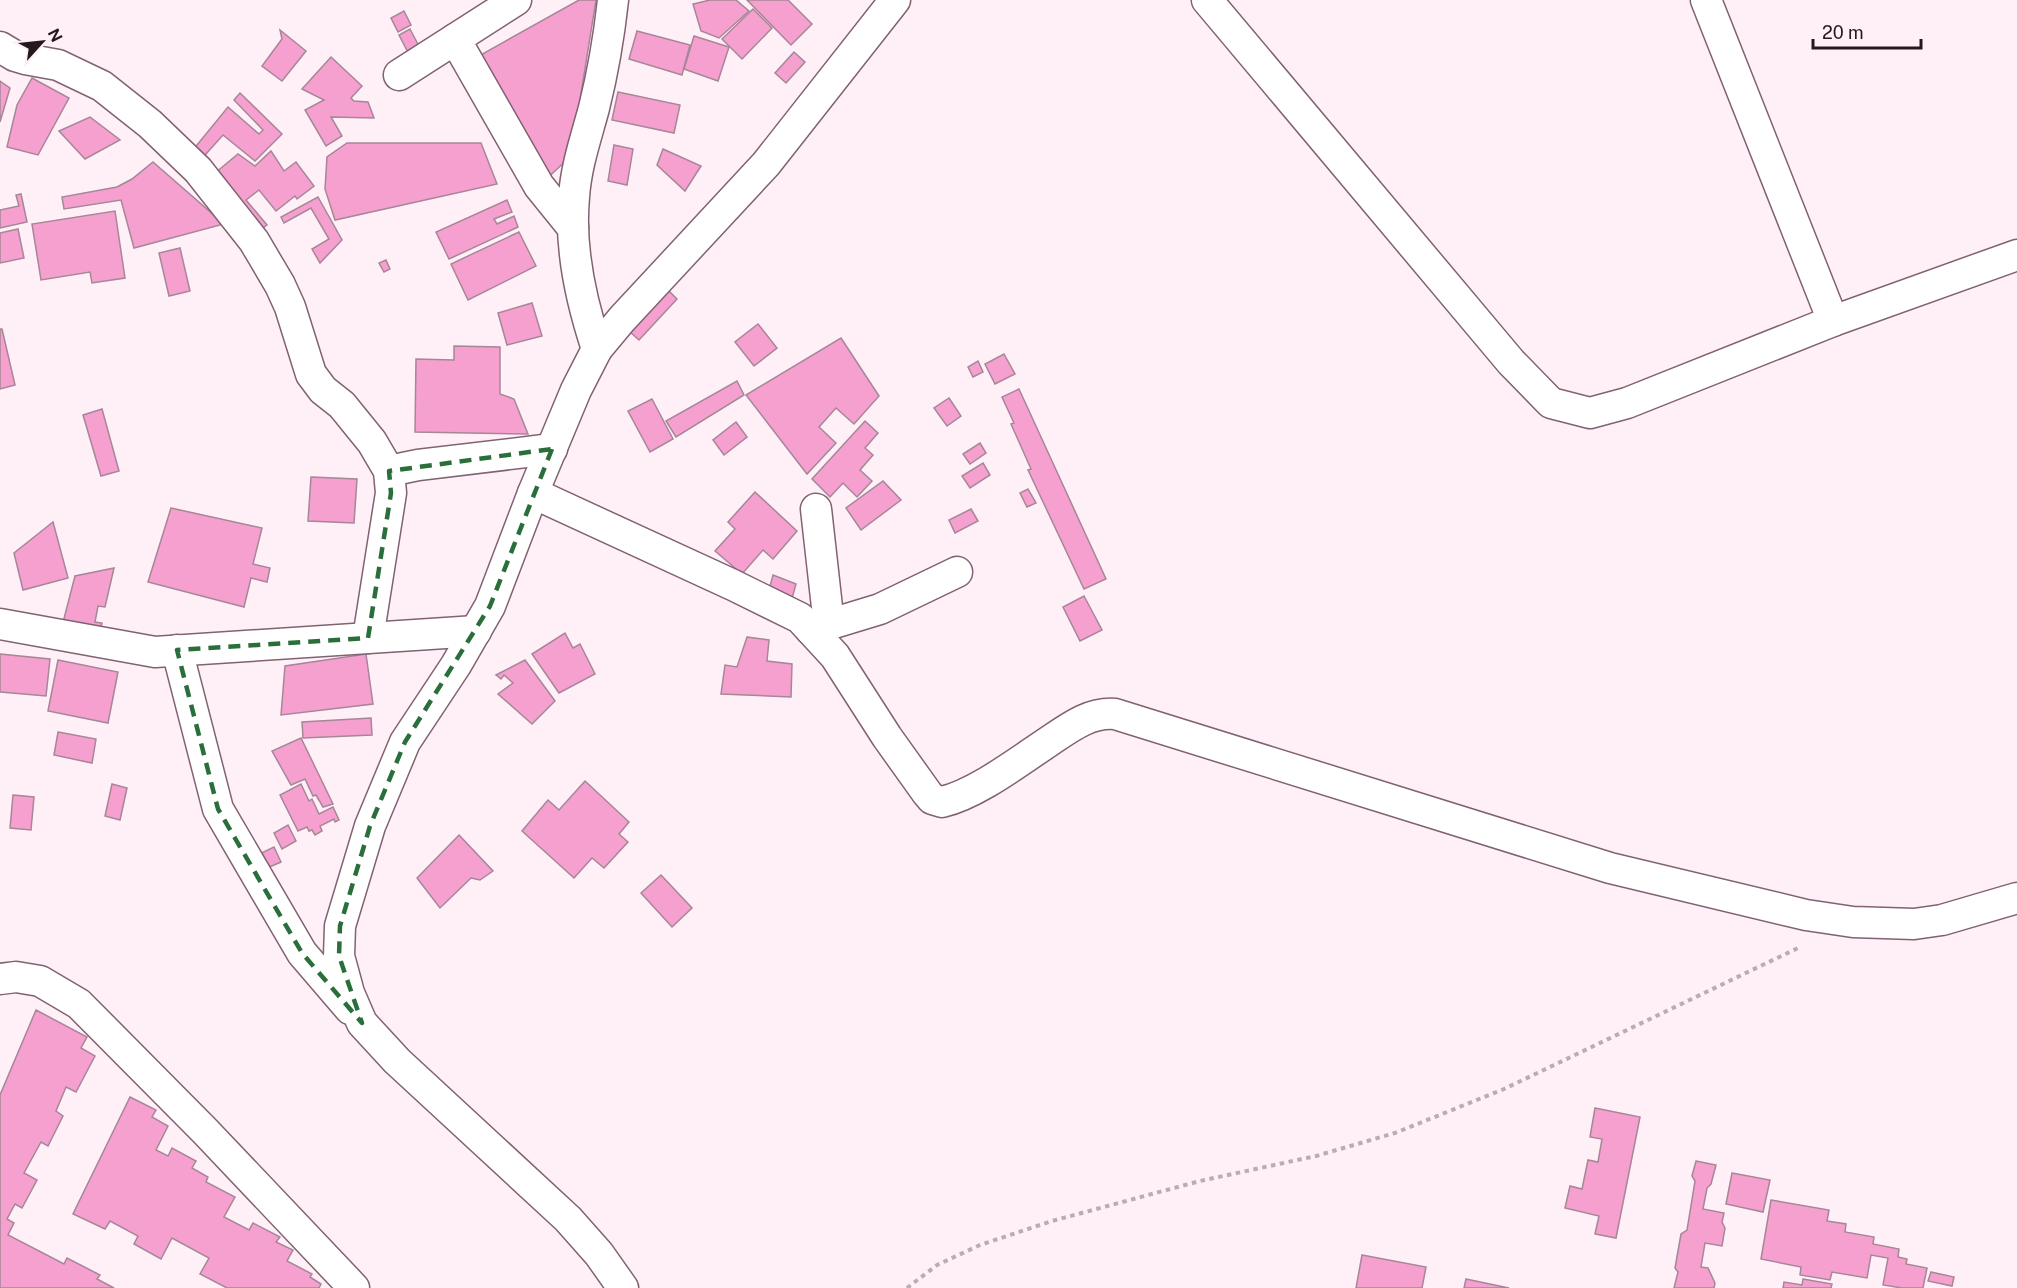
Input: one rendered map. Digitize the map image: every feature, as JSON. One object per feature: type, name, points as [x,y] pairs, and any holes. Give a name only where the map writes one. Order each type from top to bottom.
[{"type":"street","points":[[399,75],[455,39],[477,11],[516,0]]},
{"type":"street","points":[[597,349],[584,310],[576,265],[573,228],[574,197],[579,159],[603,68],[613,0]]},
{"type":"street","points":[[362,1023],[349,993],[339,956],[340,926],[370,826],[405,742],[490,606],[533,493],[576,390],[597,349],[766,164],[895,0]]},
{"type":"street","points":[[1207,0],[1511,362],[1551,403],[1590,413],[1627,403],[1833,321],[2017,255]]},
{"type":"street","points":[[1707,0],[1833,321]]},
{"type":"street","points":[[455,39],[539,186],[573,228]]},
{"type":"street","points":[[0,47],[15,56],[58,65],[102,86],[150,124],[198,170],[254,241],[290,307],[310,374],[323,390],[349,413],[372,442],[389,471],[391,493],[368,638]]},
{"type":"street","points":[[389,471],[418,465],[552,449]]},
{"type":"street","points":[[533,493],[820,627],[879,609],[957,572]]},
{"type":"street","points":[[816,509],[820,627],[835,656],[887,737],[932,799],[942,802],[969,791],[1006,770],[1085,718],[1102,713],[1115,714],[1610,868],[1806,915],[1853,922],[1914,924],[1942,920],[2017,898]]},
{"type":"street","points":[[0,624],[155,652],[476,631]]},
{"type":"street","points":[[177,650],[218,809],[302,953],[397,1061],[568,1220],[599,1254],[623,1288]]},
{"type":"street","points":[[0,979],[16,977],[40,981],[79,1004],[205,1131],[354,1288]]},
{"type":"path","points":[[907,1288],[937,1265],[980,1245],[1052,1221],[1200,1181],[1316,1156],[1395,1133],[1504,1089],[1802,946]]},
{"type":"highlighted area","points":[[552,449],[490,606],[405,742],[370,826],[340,926],[339,956],[362,1023],[302,953],[218,809],[177,650],[368,638],[391,493],[389,471]]},
{"type":"building","points":[[579,0],[596,0],[571,156],[539,186],[477,57]]},
{"type":"building","points":[[710,0],[736,0],[749,11],[719,38],[701,31],[693,4]]},
{"type":"building","points":[[747,0],[788,0],[812,24],[791,45]]},
{"type":"building","points":[[753,9],[772,28],[742,59],[722,39]]},
{"type":"building","points":[[404,11],[411,25],[398,32],[391,18]]},
{"type":"building","points":[[410,29],[423,54],[412,60],[399,35]]},
{"type":"building","points":[[280,30],[306,51],[282,81],[262,66],[282,39]]},
{"type":"building","points":[[637,31],[690,45],[682,75],[629,59]]},
{"type":"building","points":[[694,36],[729,47],[718,81],[684,69]]},
{"type":"building","points":[[794,52],[805,62],[786,83],[775,73]]},
{"type":"building","points":[[331,57],[362,86],[351,98],[354,101],[368,102],[374,118],[331,117],[342,136],[326,146],[305,110],[324,100],[302,89]]},
{"type":"building","points":[[32,78],[69,98],[38,155],[7,147],[17,105]]},
{"type":"building","points":[[0,81],[10,88],[0,122]]},
{"type":"building","points":[[618,92],[680,105],[674,133],[612,120]]},
{"type":"building","points":[[240,93],[282,134],[255,161],[223,135],[196,165],[188,156],[228,107],[259,134],[263,130],[234,100]]},
{"type":"building","points":[[90,117],[120,140],[85,159],[59,131]]},
{"type":"building","points":[[347,143],[481,143],[497,184],[335,220],[325,189],[327,157]]},
{"type":"building","points":[[614,145],[633,149],[627,185],[608,181]]},
{"type":"building","points":[[663,149],[701,166],[685,191],[657,165]]},
{"type":"building","points":[[271,151],[284,171],[296,162],[314,186],[297,199],[295,196],[276,211],[259,190],[246,200],[267,225],[254,235],[209,178],[238,154],[255,166]]},
{"type":"building","points":[[153,162],[224,224],[134,248],[121,200],[64,209],[62,197],[117,187],[132,179]]},
{"type":"building","points":[[21,194],[27,222],[0,228],[0,210],[19,206],[16,195]]},
{"type":"building","points":[[318,197],[342,240],[320,263],[312,249],[329,239],[311,208],[284,223],[281,217]]},
{"type":"building","points":[[507,200],[512,212],[494,219],[497,224],[514,216],[518,227],[449,259],[436,232]]},
{"type":"building","points":[[115,211],[125,278],[92,283],[90,272],[41,280],[32,224]]},
{"type":"building","points":[[18,229],[24,258],[0,263],[0,233]]},
{"type":"building","points":[[519,232],[536,266],[468,300],[451,264]]},
{"type":"building","points":[[180,248],[190,291],[169,296],[159,253]]},
{"type":"building","points":[[386,260],[390,269],[384,272],[379,263]]},
{"type":"building","points":[[667,289],[677,299],[639,340],[629,331]]},
{"type":"building","points":[[532,303],[542,336],[507,345],[498,313]]},
{"type":"building","points":[[758,324],[777,348],[754,366],[735,342]]},
{"type":"building","points":[[0,329],[2,329],[15,385],[0,389]]},
{"type":"building","points":[[841,338],[879,396],[854,424],[836,408],[819,427],[836,443],[807,474],[746,395]]},
{"type":"building","points":[[454,346],[500,347],[500,394],[514,399],[528,434],[415,432],[416,359],[454,360]]},
{"type":"building","points":[[1004,354],[1015,374],[995,384],[985,364]]},
{"type":"building","points":[[978,361],[983,372],[973,377],[968,367]]},
{"type":"building","points":[[737,381],[744,395],[676,437],[666,421]]},
{"type":"building","points":[[1019,389],[1106,579],[1084,589],[1028,470],[1031,469],[1002,397]]},
{"type":"building","points":[[949,398],[961,416],[947,426],[934,408]]},
{"type":"building","points":[[652,399],[673,439],[650,452],[628,411]]},
{"type":"building","points":[[102,409],[119,471],[101,476],[83,415]]},
{"type":"building","points":[[865,421],[878,433],[865,448],[873,455],[860,470],[872,481],[857,497],[843,483],[830,497],[812,479]]},
{"type":"building","points":[[736,422],[747,437],[724,455],[713,440]]},
{"type":"building","points":[[980,443],[986,453],[970,464],[963,454]]},
{"type":"building","points":[[983,463],[990,475],[970,488],[962,476]]},
{"type":"building","points":[[311,477],[357,479],[354,523],[308,521]]},
{"type":"building","points":[[883,481],[901,500],[861,530],[846,508]]},
{"type":"building","points":[[1028,489],[1036,503],[1027,507],[1020,493]]},
{"type":"building","points":[[755,492],[797,531],[773,559],[763,550],[742,574],[715,551],[735,529],[728,522]]},
{"type":"building","points":[[171,508],[262,528],[253,564],[270,568],[267,582],[251,578],[244,607],[148,582]]},
{"type":"building","points":[[971,509],[978,521],[955,533],[949,520]]},
{"type":"building","points":[[53,522],[68,578],[23,590],[14,553]]},
{"type":"building","points":[[114,568],[105,607],[98,606],[95,622],[102,623],[98,639],[60,634],[75,576]]},
{"type":"building","points":[[773,575],[796,584],[791,602],[768,594]]},
{"type":"building","points":[[1084,596],[1102,630],[1080,641],[1063,607]]},
{"type":"building","points":[[565,633],[573,648],[580,644],[595,674],[559,693],[532,654]]},
{"type":"building","points":[[747,637],[769,640],[767,661],[792,664],[791,697],[721,694],[725,665],[737,667]]},
{"type":"building","points":[[0,654],[50,659],[46,696],[0,692]]},
{"type":"building","points":[[366,654],[373,704],[281,715],[285,666]]},
{"type":"building","points":[[58,660],[118,672],[108,723],[48,711]]},
{"type":"building","points":[[525,660],[555,701],[532,724],[498,694],[513,683],[504,675],[501,679],[496,675]]},
{"type":"building","points":[[371,718],[372,735],[303,738],[302,722]]},
{"type":"building","points":[[58,732],[96,739],[92,763],[54,755]]},
{"type":"building","points":[[301,738],[333,804],[323,807],[316,795],[313,796],[305,779],[291,785],[272,751]]},
{"type":"building","points":[[585,781],[629,822],[619,834],[628,842],[604,868],[592,858],[574,878],[522,831],[548,800],[559,810]]},
{"type":"building","points":[[112,784],[127,788],[120,820],[105,816]]},
{"type":"building","points":[[301,784],[309,801],[312,799],[319,814],[333,807],[339,820],[335,822],[334,819],[320,826],[322,831],[315,835],[307,827],[298,831],[280,795]]},
{"type":"building","points":[[13,795],[34,797],[31,830],[10,828]]},
{"type":"building","points":[[288,825],[296,841],[282,849],[274,833]]},
{"type":"building","points":[[459,835],[493,871],[480,880],[471,878],[440,908],[417,878]]},
{"type":"building","points":[[274,847],[281,862],[260,871],[253,857]]},
{"type":"building","points":[[661,875],[692,908],[672,927],[641,893]]},
{"type":"building","points":[[36,1010],[87,1037],[81,1048],[95,1056],[76,1092],[66,1087],[56,1111],[63,1116],[48,1146],[41,1142],[24,1173],[37,1180],[22,1208],[15,1204],[7,1219],[14,1223],[8,1235],[64,1264],[67,1258],[100,1275],[97,1279],[114,1288],[0,1288],[0,1095]]},
{"type":"building","points":[[130,1097],[156,1110],[152,1117],[168,1126],[156,1150],[168,1156],[172,1148],[196,1161],[192,1168],[208,1177],[206,1182],[235,1197],[224,1217],[249,1230],[253,1223],[280,1237],[276,1242],[293,1250],[287,1261],[312,1274],[310,1277],[321,1284],[319,1288],[227,1288],[200,1274],[209,1258],[172,1238],[161,1259],[134,1244],[138,1236],[110,1221],[105,1229],[73,1214]]},
{"type":"building","points":[[1595,1108],[1640,1117],[1616,1238],[1595,1234],[1599,1216],[1565,1208],[1570,1186],[1582,1189],[1588,1160],[1598,1162],[1602,1139],[1590,1137]]},
{"type":"building","points":[[1696,1161],[1716,1165],[1711,1184],[1707,1188],[1703,1209],[1724,1213],[1722,1222],[1725,1228],[1722,1246],[1705,1243],[1701,1267],[1708,1268],[1715,1283],[1714,1288],[1674,1288],[1678,1272],[1675,1268],[1681,1234],[1687,1230],[1695,1181],[1692,1176]]},
{"type":"building","points":[[1732,1173],[1770,1180],[1763,1212],[1726,1204]]},
{"type":"building","points":[[1771,1200],[1829,1210],[1827,1221],[1846,1224],[1845,1232],[1874,1237],[1873,1244],[1899,1249],[1898,1257],[1907,1259],[1906,1264],[1927,1268],[1923,1288],[1883,1285],[1888,1258],[1871,1255],[1867,1278],[1832,1272],[1830,1280],[1800,1275],[1801,1267],[1761,1259]]},
{"type":"building","points":[[1362,1255],[1426,1267],[1422,1288],[1356,1288]]},
{"type":"building","points":[[1931,1272],[1954,1277],[1952,1286],[1928,1281]]},
{"type":"building","points":[[1466,1279],[1509,1288],[1464,1288]]},
{"type":"building","points":[[1803,1279],[1832,1284],[1831,1288],[1783,1288],[1784,1282],[1802,1285]]}]
